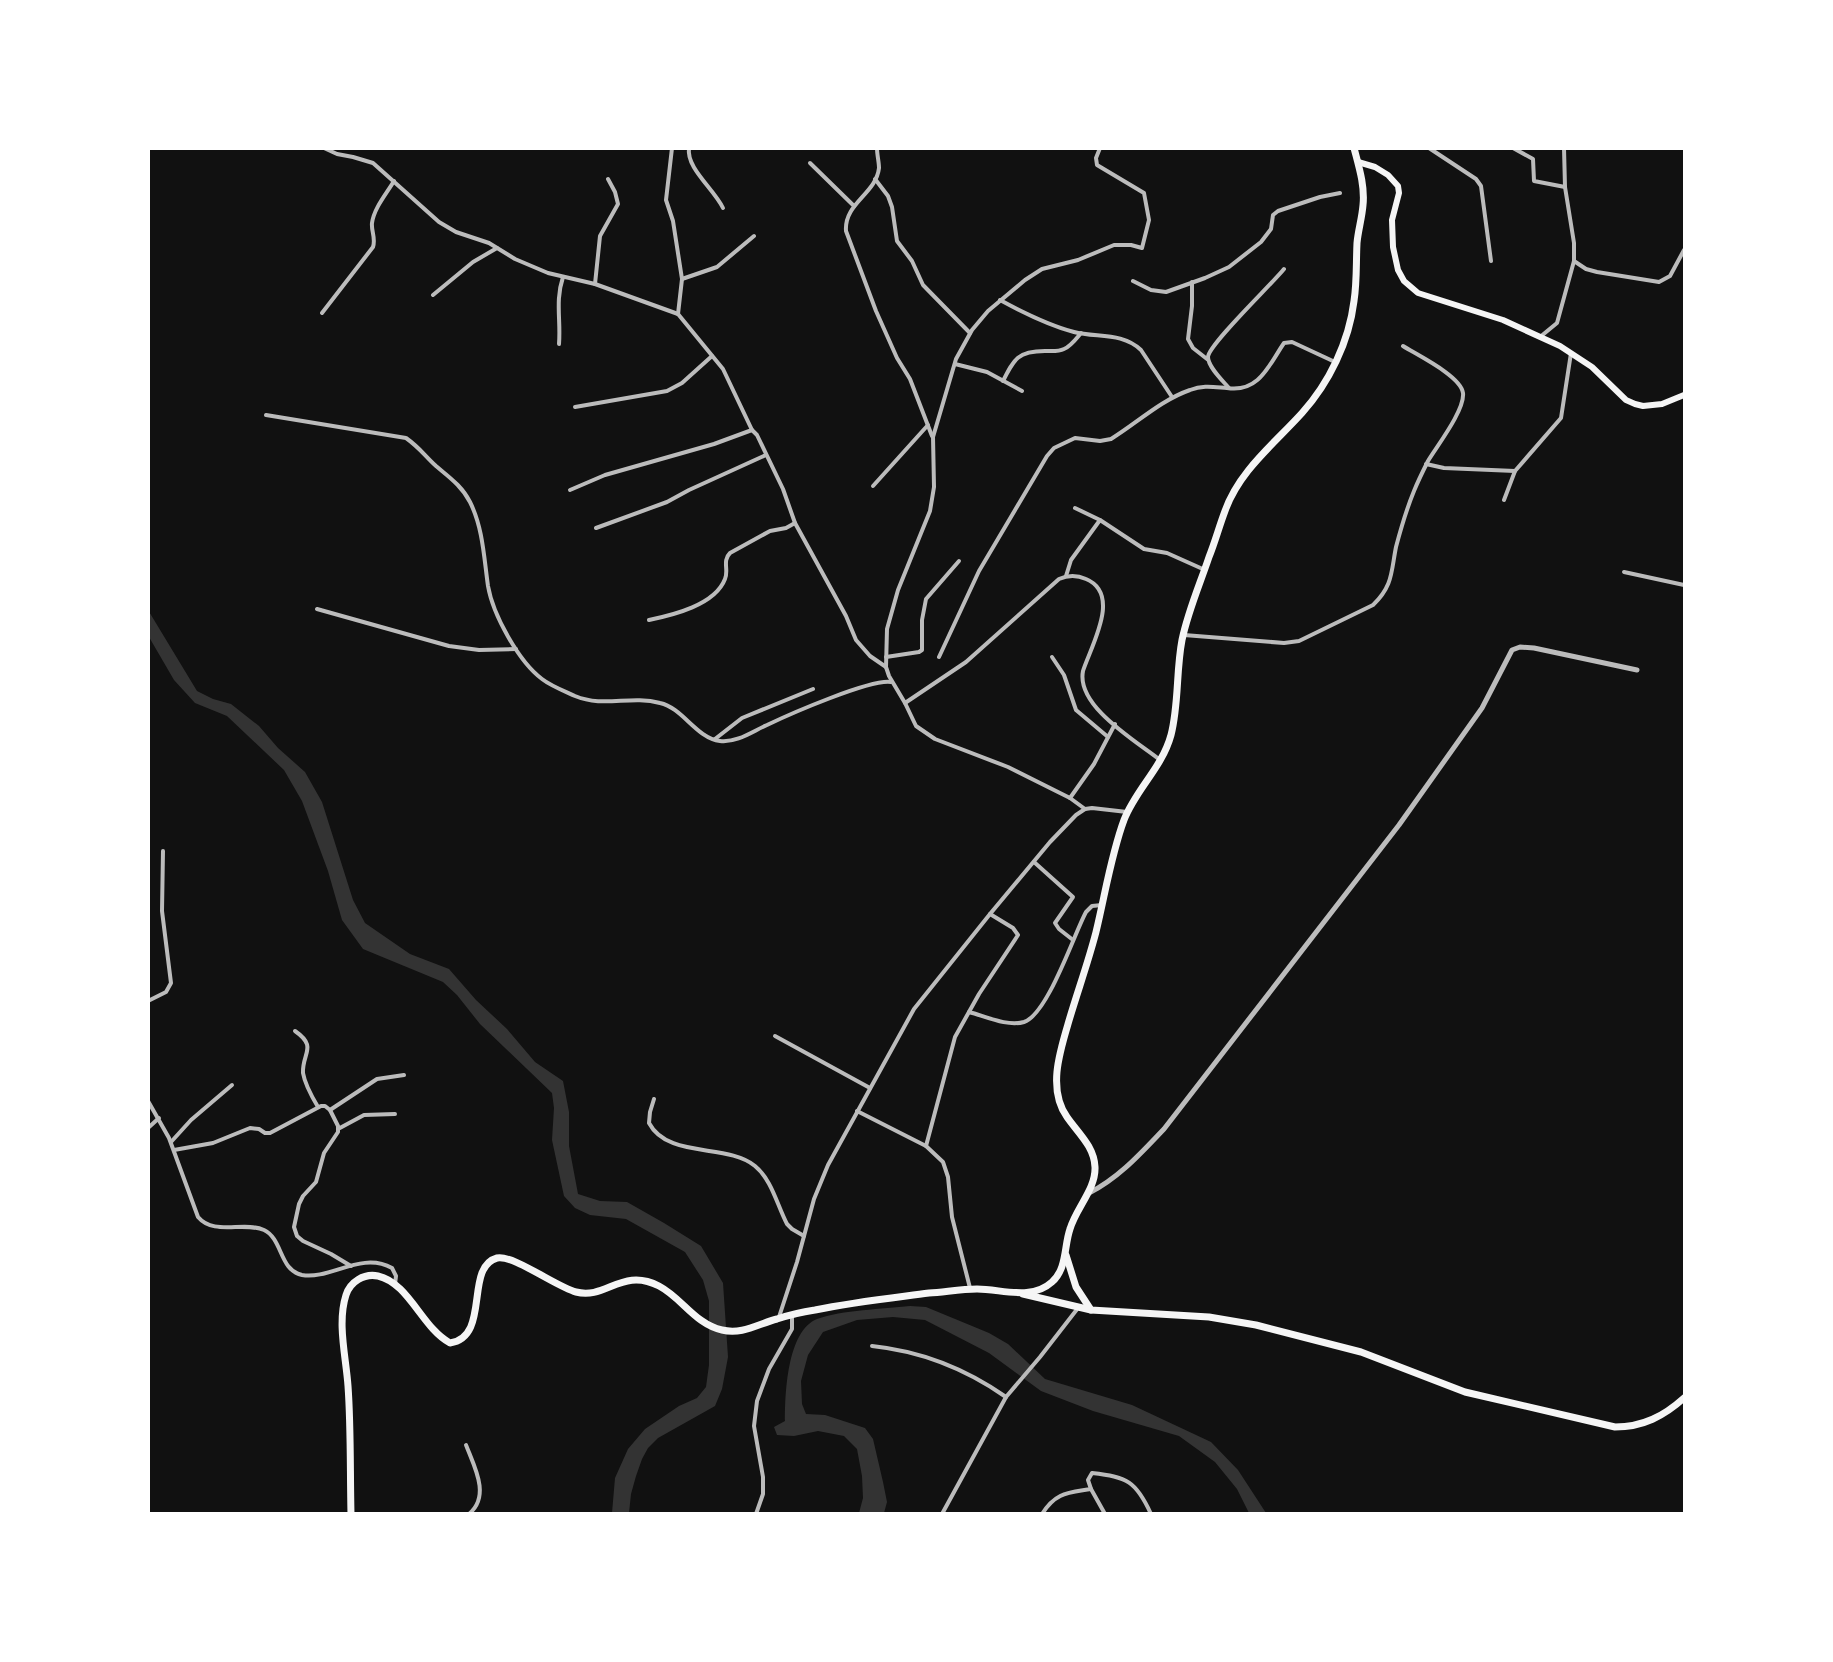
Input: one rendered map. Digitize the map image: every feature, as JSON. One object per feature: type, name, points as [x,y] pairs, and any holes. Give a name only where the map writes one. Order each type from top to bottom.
[{"type":"highway","points":[[1020,1293],[1044,1288],[1061,1270],[1073,1220],[1094,1179],[1094,1160],[1084,1139],[1063,1112],[1059,1102],[1056,1081],[1063,1041],[1090,953],[1116,846],[1127,812],[1161,760],[1172,730],[1183,635],[1229,499],[1263,454],[1309,405],[1326,380],[1345,340],[1354,302],[1357,239],[1364,200],[1354,148]]},
{"type":"highway","points":[[1065,1250],[1073,1280],[1091,1310]]},
{"type":"highway","points":[[351,1514],[348,1386],[343,1306],[346,1292],[353,1282],[361,1278],[378,1276],[395,1284],[437,1334],[450,1343],[461,1341],[470,1331],[484,1269],[494,1259],[499,1258],[512,1260],[579,1293],[596,1292],[624,1280],[646,1281],[670,1293],[706,1324],[732,1332],[747,1330],[792,1315],[847,1304],[970,1289],[1020,1293],[1091,1310],[1209,1317],[1256,1324],[1361,1352],[1473,1394],[1615,1427],[1634,1426],[1653,1419],[1671,1409],[1684,1398]]},
{"type":"main road","points":[[1358,162],[1375,167],[1388,175],[1398,186],[1399,193],[1391,232],[1398,270],[1404,281],[1418,292],[1503,320],[1540,337],[1592,367],[1626,400],[1635,404],[1643,406],[1662,404],[1684,394]]},
{"type":"street","points":[[324,148],[373,164],[439,222],[456,232],[489,243],[533,267],[595,284],[678,314],[723,369],[783,489],[795,523],[846,616],[856,640],[870,656],[886,667]]},
{"type":"street","points":[[672,148],[666,200],[673,221],[682,279],[678,314]]},
{"type":"street","points":[[689,148],[691,164],[713,190],[723,208]]},
{"type":"street","points":[[877,148],[879,165],[875,179],[847,218],[846,231],[848,241],[897,358],[910,379],[933,437]]},
{"type":"street","points":[[1100,148],[1096,159],[1097,165],[1144,193],[1149,220],[1142,248],[1114,244],[1078,260],[1042,269],[1000,300],[970,333],[956,359],[933,437],[933,500],[928,519],[890,614],[887,629],[886,667],[916,726],[935,739],[1008,767],[1070,798],[1085,809],[1127,812]]},
{"type":"street","points":[[1429,148],[1476,179],[1481,186],[1491,261]]},
{"type":"street","points":[[1513,148],[1533,159],[1534,181],[1565,187]]},
{"type":"street","points":[[1540,337],[1557,323],[1574,261],[1574,243],[1565,187],[1564,148]]},
{"type":"street","points":[[810,164],[854,206]]},
{"type":"street","points":[[595,284],[600,236],[618,204],[608,179]]},
{"type":"street","points":[[875,179],[888,196],[892,207],[897,241],[912,261],[923,285],[970,333]]},
{"type":"street","points":[[322,313],[373,247],[375,240],[372,224],[375,212],[394,181]]},
{"type":"street","points":[[1133,281],[1159,292],[1172,291],[1229,267],[1248,254],[1268,235],[1272,218],[1278,211],[1320,196],[1340,193]]},
{"type":"street","points":[[682,279],[717,267],[754,236]]},
{"type":"street","points":[[433,295],[473,262],[497,248]]},
{"type":"street","points":[[1574,261],[1586,269],[1597,272],[1659,282],[1670,276],[1684,250]]},
{"type":"street","points":[[1208,359],[1210,351],[1223,334],[1284,269]]},
{"type":"street","points":[[559,344],[560,323],[557,300],[563,277]]},
{"type":"street","points":[[1192,282],[1188,339],[1193,348],[1208,359],[1229,389]]},
{"type":"street","points":[[1000,300],[1029,316],[1081,333],[1116,337],[1134,344],[1141,350],[1172,398]]},
{"type":"street","points":[[1003,381],[1012,363],[1021,355],[1038,351],[1060,351],[1070,346],[1081,333]]},
{"type":"street","points":[[939,657],[979,571],[1040,467],[1054,448],[1075,438],[1100,441],[1111,439],[1172,398],[1201,387],[1241,388],[1256,382],[1287,342],[1292,342],[1335,362]]},
{"type":"street","points":[[1183,635],[1284,643],[1299,641],[1372,604],[1383,596],[1388,587],[1414,491],[1426,464],[1462,404],[1463,392],[1460,383],[1403,346]]},
{"type":"street","points":[[1504,500],[1515,471],[1561,418],[1571,353]]},
{"type":"street","points":[[575,407],[667,390],[682,383],[712,356]]},
{"type":"street","points":[[955,364],[976,368],[1022,391]]},
{"type":"street","points":[[266,415],[406,438],[423,450],[462,489],[470,501],[476,517],[486,563],[488,588],[495,610],[517,649],[543,680],[574,695],[597,702],[637,700],[665,704],[707,736],[715,740],[727,741],[740,738],[809,707],[870,684],[892,682]]},
{"type":"street","points":[[873,486],[928,425]]},
{"type":"street","points":[[570,490],[605,475],[714,444],[752,430]]},
{"type":"street","points":[[596,528],[667,502],[766,455]]},
{"type":"street","points":[[1426,464],[1444,468],[1515,471]]},
{"type":"street","points":[[1076,508],[1100,520],[1144,549],[1167,553],[1205,570]]},
{"type":"street","points":[[1066,576],[1071,560],[1100,520]]},
{"type":"street","points":[[649,620],[673,616],[703,602],[718,589],[726,578],[727,556],[770,531],[786,528],[795,523]]},
{"type":"street","points":[[886,657],[922,650],[922,620],[926,599],[959,561]]},
{"type":"street","points":[[1624,572],[1684,585]]},
{"type":"street","points":[[905,703],[966,662],[1059,579],[1066,576],[1088,580],[1095,584],[1103,597],[1103,614],[1082,679],[1088,698],[1115,724],[1161,760]]},
{"type":"street","points":[[317,609],[449,646],[479,650],[517,649]]},
{"type":"street","points":[[1086,1194],[1104,1185],[1122,1171],[1164,1129],[1399,825],[1482,708],[1512,650],[1520,647],[1534,648],[1637,670]]},
{"type":"street","points":[[1052,657],[1064,675],[1076,710],[1108,737]]},
{"type":"street","points":[[715,740],[742,718],[813,689]]},
{"type":"street","points":[[1070,798],[1094,764],[1115,724]]},
{"type":"street","points":[[777,1319],[814,1199],[828,1165],[914,1009],[1034,862],[1065,826],[1085,809]]},
{"type":"street","points":[[148,1001],[166,992],[171,983],[162,911],[164,851]]},
{"type":"street","points":[[1034,862],[1073,897],[1055,923],[1073,940]]},
{"type":"street","points":[[969,1012],[1005,1022],[1015,1023],[1029,1019],[1045,1000],[1086,912],[1092,906],[1102,905]]},
{"type":"street","points":[[926,1146],[956,1037],[969,1012],[1018,935],[1013,928],[990,914]]},
{"type":"street","points":[[295,1031],[305,1040],[308,1047],[303,1074],[318,1107]]},
{"type":"street","points":[[775,1035],[870,1088]]},
{"type":"street","points":[[330,1110],[377,1079],[404,1075]]},
{"type":"street","points":[[171,1142],[191,1120],[232,1085]]},
{"type":"street","points":[[654,1099],[649,1123],[658,1135],[676,1144],[731,1156],[755,1166],[765,1176],[787,1224],[804,1236]]},
{"type":"street","points":[[148,1101],[171,1142],[198,1218],[203,1223],[210,1226],[252,1227],[267,1232],[273,1237],[290,1269],[302,1275],[365,1263],[385,1264],[396,1272],[395,1284]]},
{"type":"street","points":[[174,1150],[213,1143],[250,1128],[270,1133],[318,1107],[326,1106],[330,1110],[338,1129]]},
{"type":"street","points":[[857,1111],[926,1146],[939,1156],[946,1169],[949,1202],[970,1289]]},
{"type":"street","points":[[351,1266],[297,1236],[294,1227],[299,1204],[316,1182],[324,1153],[338,1129],[364,1115],[395,1114]]},
{"type":"street","points":[[148,1128],[159,1118]]},
{"type":"street","points":[[942,1514],[1006,1397],[1078,1308]]},
{"type":"street","points":[[756,1514],[763,1494],[763,1477],[755,1437],[757,1401],[769,1369],[792,1329],[792,1315]]},
{"type":"street","points":[[872,1347],[897,1349],[922,1355],[971,1376],[1006,1397]]},
{"type":"street","points":[[466,1445],[480,1489],[480,1499],[470,1514]]},
{"type":"street","points":[[1105,1514],[1088,1480],[1092,1473],[1130,1482],[1139,1491],[1151,1514]]},
{"type":"street","points":[[1042,1514],[1055,1497],[1091,1489]]},
{"type":"shaded area","points":[[148,610],[197,691],[231,704],[259,726],[278,748],[305,772],[322,802],[353,900],[365,923],[410,954],[449,969],[476,1000],[507,1029],[535,1062],[563,1081],[569,1112],[569,1146],[578,1194],[600,1201],[627,1202],[664,1223],[701,1246],[723,1283],[728,1357],[722,1389],[715,1406],[658,1438],[648,1448],[636,1476],[629,1513],[612,1513],[615,1478],[628,1449],[645,1429],[679,1406],[697,1398],[706,1387],[709,1365],[709,1301],[703,1280],[685,1252],[626,1219],[590,1215],[575,1208],[564,1196],[552,1140],[554,1108],[552,1093],[480,1024],[457,995],[443,982],[363,949],[342,920],[328,871],[302,801],[284,770],[227,716],[195,703],[174,680],[149,637]]},
{"type":"shaded area","points":[[910,1306],[926,1307],[989,1333],[1008,1344],[1045,1379],[1132,1405],[1211,1442],[1238,1470],[1266,1513],[1249,1513],[1237,1489],[1215,1462],[1179,1436],[1093,1411],[1041,1391],[989,1353],[925,1320],[893,1317],[857,1320],[823,1332],[808,1355],[801,1381],[802,1404],[806,1414],[825,1415],[865,1428],[873,1439],[887,1502],[884,1513],[859,1513],[863,1498],[857,1449],[844,1436],[818,1431],[794,1436],[777,1435],[774,1427],[785,1421],[790,1364],[799,1336],[807,1326],[817,1319],[838,1314]]}]
